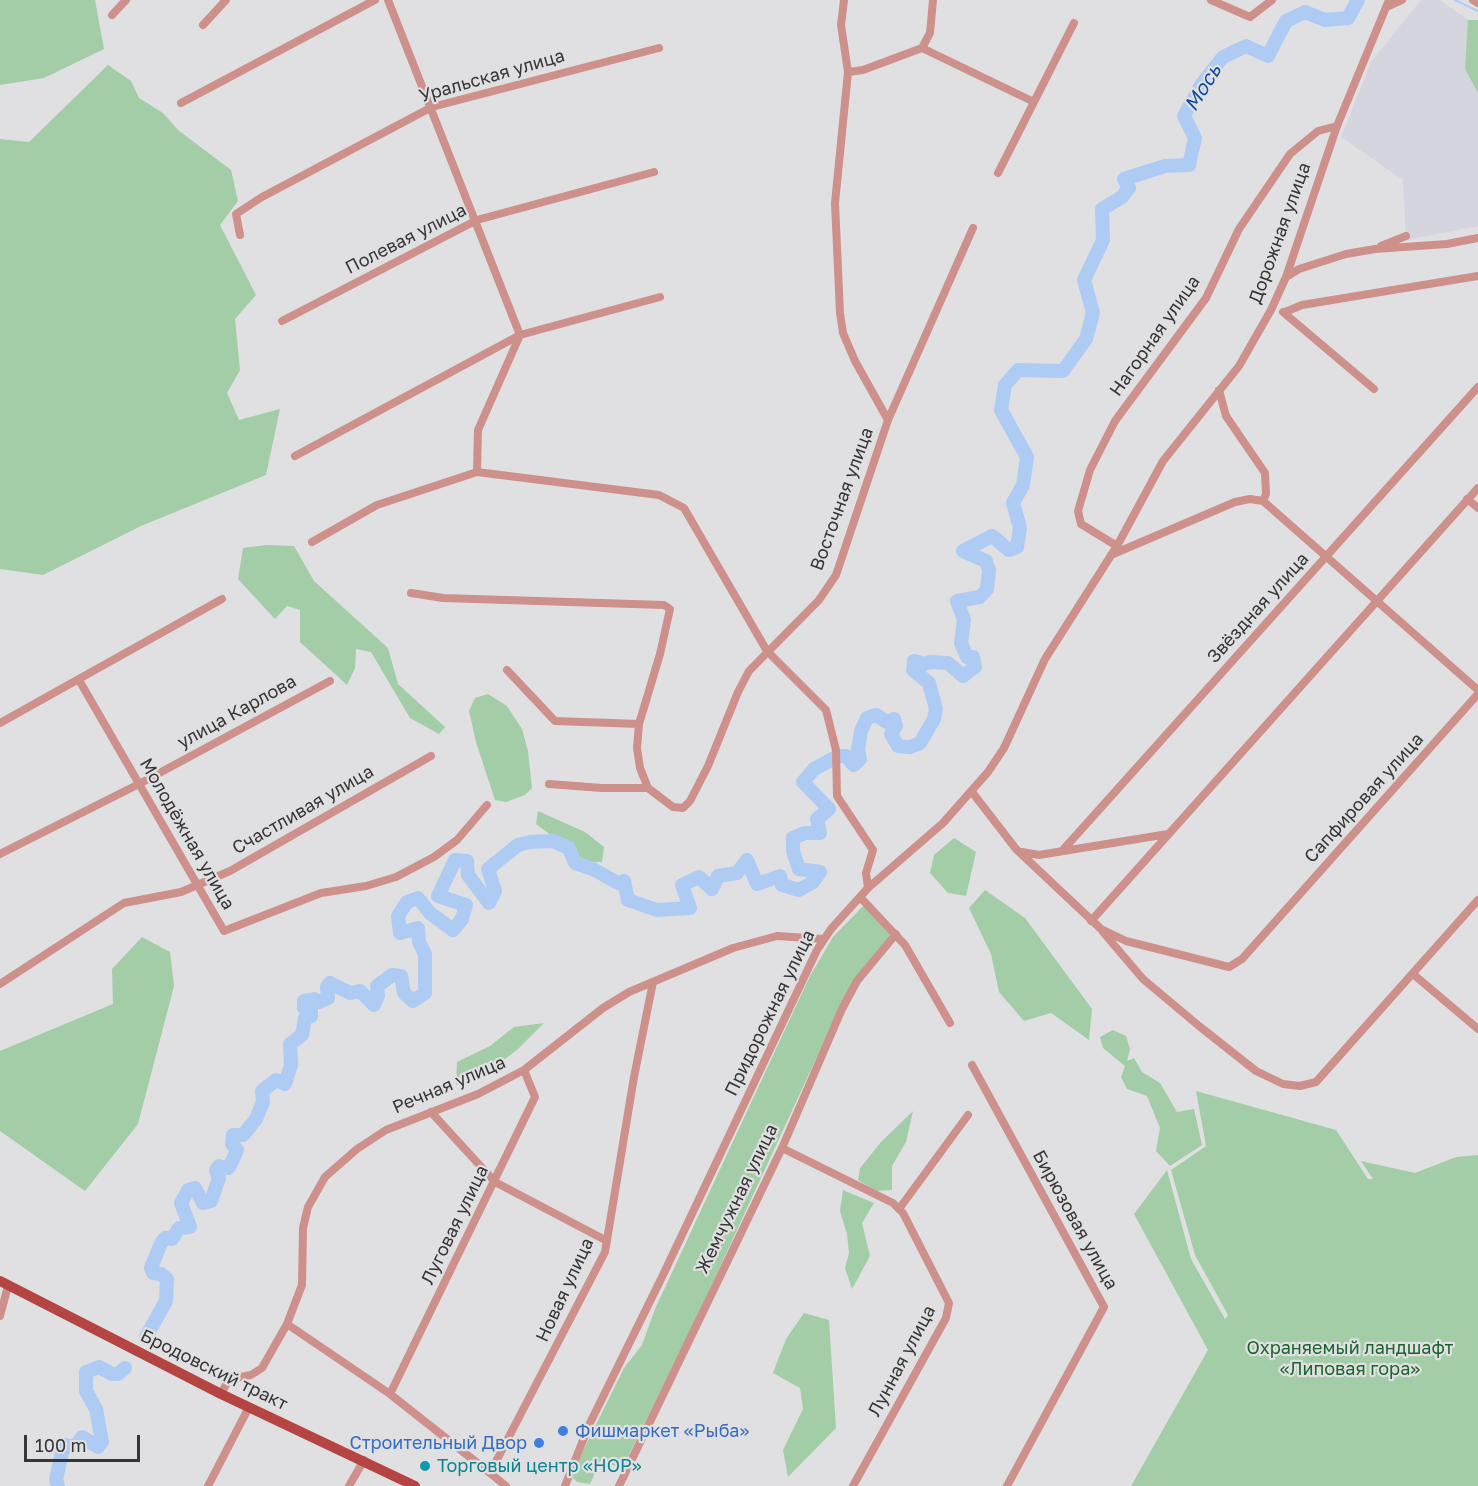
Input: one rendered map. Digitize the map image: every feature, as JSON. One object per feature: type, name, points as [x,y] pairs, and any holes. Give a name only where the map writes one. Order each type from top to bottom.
[{"type":"main road","name":"Бродовский тракт","points":[[4,1283],[221,1394],[415,1486]]},
{"type":"street","points":[[112,15],[126,0]]},
{"type":"street","points":[[203,25],[226,0]]},
{"type":"street","points":[[181,103],[375,0]]},
{"type":"street","points":[[388,0],[477,220],[520,335],[478,430],[477,472]]},
{"type":"street","points":[[844,0],[841,25],[848,72],[835,203],[840,313],[843,333],[855,361],[888,420]]},
{"type":"street","points":[[848,72],[862,70],[922,48],[930,33],[933,0]]},
{"type":"street","points":[[1211,0],[1250,17],[1272,0]]},
{"type":"street","points":[[1388,4],[1402,0]]},
{"type":"street","points":[[1473,0],[1478,3]]},
{"type":"street","name":"Дорожная улица","points":[[1117,546],[1163,462],[1239,366],[1271,310],[1286,277],[1337,126],[1374,30],[1388,4]]},
{"type":"street","points":[[998,174],[1074,23]]},
{"type":"street","name":"Уральская улица","points":[[240,235],[236,214],[262,197],[432,107],[659,48]]},
{"type":"street","points":[[922,48],[1034,102]]},
{"type":"street","name":"Нагорная улица","points":[[1117,546],[1081,524],[1078,511],[1090,470],[1115,421],[1206,298],[1239,229],[1290,154],[1318,131],[1337,126]]},
{"type":"street","name":"Полевая улица","points":[[282,321],[477,220],[654,172]]},
{"type":"street","name":"Восточная улица","points":[[648,788],[674,807],[683,808],[690,801],[708,766],[749,671],[819,600],[836,575],[888,420],[973,228]]},
{"type":"street","points":[[1375,249],[1406,236]]},
{"type":"street","points":[[1286,277],[1299,268],[1346,254],[1375,249],[1447,244],[1478,238]]},
{"type":"street","points":[[1271,310],[1285,312],[1302,305],[1478,276]]},
{"type":"street","points":[[295,456],[520,335],[660,297]]},
{"type":"street","points":[[1285,312],[1374,389]]},
{"type":"street","name":"Звёздная улица","points":[[1062,851],[1478,387]]},
{"type":"street","points":[[1219,390],[1226,416],[1265,473],[1266,494],[1263,501]]},
{"type":"street","points":[[312,542],[377,505],[477,472],[659,495],[684,508],[767,651],[826,710],[838,764],[837,796],[841,806],[870,842],[873,850],[866,873],[868,888]]},
{"type":"street","points":[[1091,921],[1478,488]]},
{"type":"street","points":[[1111,555],[1235,502],[1250,499],[1263,501],[1478,692]]},
{"type":"street","points":[[1467,499],[1478,508]]},
{"type":"street","name":"Придорожная улица","points":[[565,1486],[589,1425],[663,1275],[806,970],[823,939],[868,888],[943,823],[972,792],[1004,748],[1045,659],[1117,546]]},
{"type":"street","points":[[411,593],[442,598],[664,605],[670,609],[639,724],[637,748],[640,768],[648,788],[602,788],[549,784]]},
{"type":"street","points":[[0,723],[222,599]]},
{"type":"street","points":[[507,670],[555,721],[639,724]]},
{"type":"street","name":"Молодёжная улица","points":[[79,680],[224,931],[321,893],[366,886],[396,877],[434,857],[458,840],[487,805]]},
{"type":"street","name":"улица Карлова","points":[[0,854],[140,784],[330,681]]},
{"type":"street","name":"Сапфировая улица","points":[[1101,929],[1126,941],[1229,967],[1242,959],[1478,692]]},
{"type":"street","name":"Счастливая улица","points":[[0,984],[124,903],[181,892],[230,872],[430,756]]},
{"type":"street","points":[[972,792],[1016,849],[1101,929],[1143,979],[1256,1071],[1283,1084],[1300,1086],[1316,1082],[1478,900]]},
{"type":"street","points":[[1016,849],[1026,855],[1169,834]]},
{"type":"street","points":[[860,897],[896,934],[915,960],[950,1023]]},
{"type":"street","name":"Жемчужная улица","points":[[619,1486],[782,1148],[852,990],[896,934]]},
{"type":"street","name":"Речная улица","points":[[221,1394],[229,1379],[251,1375],[262,1368],[287,1324],[302,1285],[303,1228],[308,1207],[325,1177],[357,1149],[386,1130],[478,1094],[524,1070],[603,1008],[653,982],[733,948],[777,936],[823,939]]},
{"type":"street","points":[[1413,974],[1478,1029]]},
{"type":"street","name":"Новая улица","points":[[490,1473],[600,1263],[607,1241],[634,1077],[653,982]]},
{"type":"street","name":"Бирюзовая улица","points":[[972,1065],[1104,1307],[1006,1486]]},
{"type":"street","name":"Луговая улица","points":[[390,1394],[535,1097],[524,1070]]},
{"type":"street","points":[[431,1112],[495,1182],[607,1241]]},
{"type":"street","points":[[899,1209],[968,1115]]},
{"type":"street","name":"Лунная улица","points":[[782,1148],[879,1196],[899,1209],[949,1303],[949,1309],[853,1486]]},
{"type":"street","points":[[0,1316],[4,1283]]},
{"type":"street","points":[[287,1324],[390,1394],[506,1486]]},
{"type":"street","points":[[208,1486],[249,1407]]},
{"type":"street","points":[[349,1486],[364,1460]]},
{"type":"shaded area","points":[[1421,0],[1440,0],[1478,27],[1465,69],[1478,93],[1478,226],[1406,240],[1403,180],[1341,137],[1371,62]]},
{"type":"green space","points":[[0,0],[95,0],[104,49],[44,78],[0,85]]},
{"type":"green space","points":[[1468,20],[1478,20],[1478,93],[1465,69]]},
{"type":"green space","points":[[108,65],[131,81],[139,98],[163,113],[178,130],[231,170],[238,201],[220,225],[256,295],[235,319],[240,370],[227,393],[239,420],[280,409],[266,475],[141,526],[43,575],[0,569],[0,139],[29,142]]},
{"type":"green space","points":[[266,545],[294,546],[314,581],[388,648],[398,684],[445,727],[439,734],[410,718],[371,652],[356,649],[355,668],[347,685],[300,642],[300,610],[287,606],[275,619],[238,579],[243,548]]},
{"type":"green space","points":[[488,694],[507,706],[522,729],[528,751],[532,788],[525,795],[506,802],[495,800],[476,742],[469,711],[475,698]]},
{"type":"green space","points":[[538,811],[585,832],[604,847],[602,862],[587,862],[536,824]]},
{"type":"green space","points":[[954,838],[976,852],[966,896],[948,893],[930,873],[934,855]]},
{"type":"green space","points":[[985,890],[1025,918],[1092,1009],[1089,1040],[1051,1013],[1024,1021],[999,992],[991,954],[969,908]]},
{"type":"green space","points":[[865,904],[890,933],[889,938],[832,1024],[694,1323],[622,1469],[601,1460],[590,1484],[577,1482],[573,1478],[583,1451],[624,1368],[642,1345],[655,1309],[810,976],[833,937]]},
{"type":"green space","points":[[142,937],[170,952],[174,986],[138,1124],[85,1191],[0,1131],[0,1051],[113,1004],[112,969]]},
{"type":"green space","points":[[544,1023],[518,1049],[492,1069],[456,1085],[457,1062],[490,1046],[514,1027]]},
{"type":"green space","points":[[1113,1030],[1126,1036],[1130,1049],[1127,1061],[1134,1058],[1142,1072],[1160,1083],[1177,1112],[1194,1109],[1202,1145],[1170,1166],[1156,1151],[1160,1128],[1147,1096],[1127,1089],[1121,1077],[1125,1066],[1103,1048],[1100,1037]]},
{"type":"green space","name":"Охраняемый ландшафт «Липовая гора»","points":[[1196,1091],[1336,1130],[1368,1179],[1373,1179],[1361,1161],[1415,1173],[1456,1157],[1478,1155],[1478,1486],[1131,1486],[1208,1350],[1134,1214],[1167,1170],[1191,1259],[1225,1319],[1228,1315],[1195,1255],[1171,1170],[1206,1146]]},
{"type":"green space","points":[[913,1111],[906,1142],[892,1166],[892,1190],[876,1191],[858,1180],[860,1168],[881,1142]]},
{"type":"green space","points":[[843,1190],[874,1203],[862,1223],[870,1256],[852,1289],[845,1268],[849,1253],[847,1234],[840,1211]]},
{"type":"green space","points":[[804,1313],[829,1320],[836,1428],[788,1477],[783,1450],[803,1409],[800,1388],[773,1373],[786,1339]]},
{"type":"waterway","name":"Мось","points":[[146,1337],[166,1301],[167,1279],[161,1274],[153,1273],[151,1268],[161,1243],[165,1238],[172,1239],[179,1228],[190,1227],[181,1203],[188,1190],[195,1188],[203,1203],[211,1201],[219,1178],[216,1170],[219,1166],[228,1168],[230,1166],[237,1150],[232,1144],[233,1135],[243,1135],[256,1119],[263,1102],[262,1091],[276,1080],[285,1084],[291,1065],[290,1044],[302,1035],[305,1018],[311,1016],[311,1009],[304,1008],[304,1001],[314,999],[319,1002],[328,998],[327,987],[330,983],[350,993],[360,991],[374,1005],[378,996],[377,986],[392,975],[401,976],[404,993],[413,1001],[425,993],[425,954],[419,942],[418,928],[400,933],[398,916],[407,902],[418,898],[430,913],[453,930],[462,919],[466,905],[438,896],[455,860],[467,861],[468,875],[489,903],[495,891],[488,869],[518,845],[530,842],[553,841],[569,848],[575,863],[593,869],[618,883],[624,881],[628,900],[657,910],[690,908],[682,885],[699,877],[712,889],[718,876],[737,873],[747,860],[757,884],[780,876],[782,885],[799,890],[813,882],[820,872],[799,869],[793,851],[793,838],[805,833],[820,833],[817,819],[829,809],[803,782],[814,769],[838,756],[846,756],[854,765],[860,759],[858,750],[861,731],[867,718],[876,715],[887,722],[894,719],[896,726],[891,734],[898,746],[910,747],[920,743],[934,719],[936,709],[929,683],[913,670],[914,661],[924,664],[948,663],[963,676],[975,667],[973,657],[967,657],[961,643],[964,620],[957,601],[980,597],[987,589],[989,570],[986,561],[963,551],[992,536],[1009,550],[1017,547],[1020,528],[1013,503],[1023,485],[1027,457],[1001,410],[1005,385],[1018,370],[1063,371],[1086,339],[1093,313],[1084,280],[1103,240],[1102,209],[1122,197],[1129,188],[1124,179],[1165,166],[1189,165],[1195,138],[1184,116],[1201,85],[1223,57],[1246,46],[1268,56],[1286,21],[1305,12],[1325,20],[1348,18],[1358,0]]},
{"type":"waterway","points":[[1455,0],[1478,11]]},
{"type":"waterway","name":"Мось","points":[[58,1486],[56,1480],[62,1452],[66,1445],[75,1447],[82,1437],[98,1447],[102,1442],[96,1409],[86,1391],[86,1372],[99,1367],[112,1374],[118,1374],[125,1368]]},
{"type":"place","name":"Фишмаркет «Рыба»","points":[[563,1431]]},
{"type":"place","name":"Строительный Двор","points":[[539,1443]]},
{"type":"place","name":"Торговый центр «НОР»","points":[[425,1466]]}]
